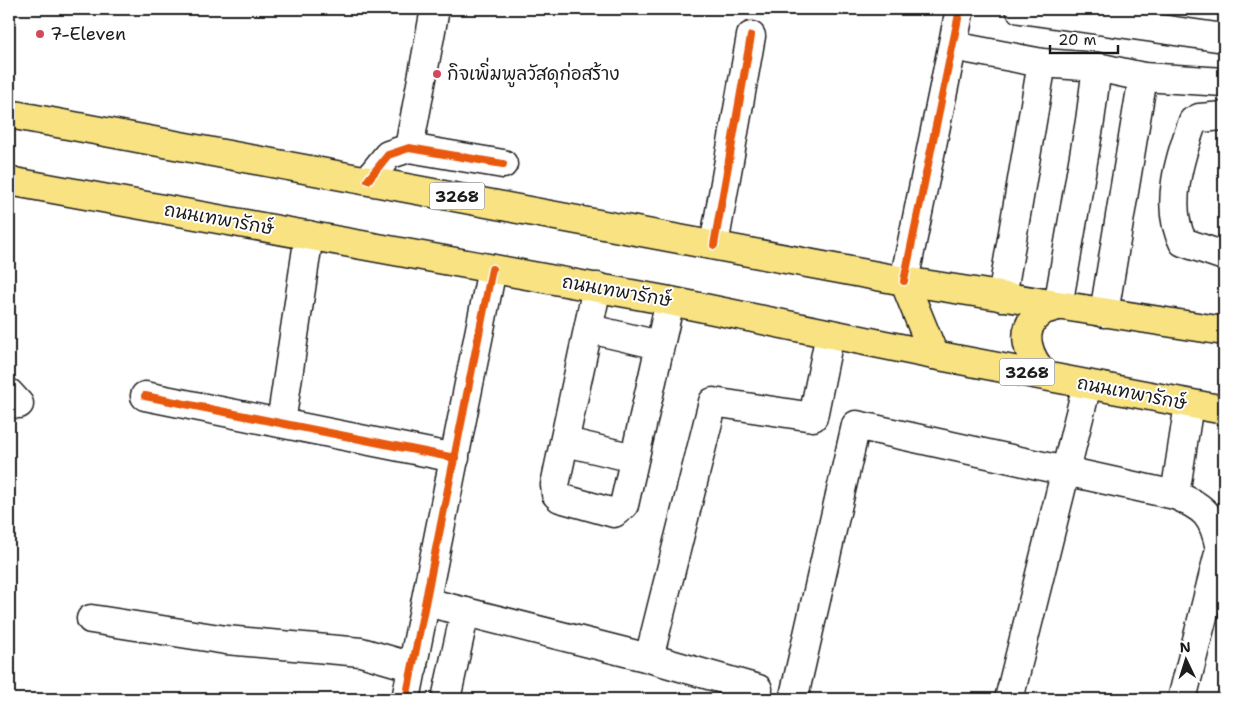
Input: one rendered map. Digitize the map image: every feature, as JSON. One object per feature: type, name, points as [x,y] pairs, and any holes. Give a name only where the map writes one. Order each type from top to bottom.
[{"type":"main road","name":"3268","points":[[9,114],[904,281],[1224,330]]},
{"type":"main road","name":"ถนนเทพารักษ์","points":[[9,181],[670,300],[934,355],[1224,410]]},
{"type":"main road","points":[[904,281],[934,355]]},
{"type":"main road","points":[[1044,375],[1033,362],[1028,349],[1029,327],[1041,311],[1058,306]]},
{"type":"street","points":[[409,148],[435,9]]},
{"type":"street","points":[[904,281],[960,9]]},
{"type":"street","points":[[1020,9],[1224,38]]},
{"type":"street","points":[[714,245],[750,36]]},
{"type":"street","points":[[953,46],[1042,63],[1097,67],[1143,77],[1224,82]]},
{"type":"street","points":[[1002,297],[1042,63]]},
{"type":"street","points":[[1058,306],[1090,121],[1097,67]]},
{"type":"street","points":[[1104,313],[1143,77]]},
{"type":"street","points":[[1224,116],[1199,118],[1193,121],[1182,151],[1173,210],[1183,242],[1224,256]]},
{"type":"street","points":[[368,180],[388,155],[409,148],[503,164]]},
{"type":"street","points":[[281,423],[309,235]]},
{"type":"street","points":[[406,699],[492,269]]},
{"type":"street","points":[[597,287],[590,330],[555,485],[556,494],[560,498],[614,513],[624,505],[670,300]]},
{"type":"street","points":[[590,330],[659,345]]},
{"type":"street","points":[[813,417],[830,334]]},
{"type":"street","points":[[1009,699],[1087,384]]},
{"type":"street","points":[[145,396],[455,458]]},
{"type":"street","points":[[649,658],[713,402],[856,425],[1175,495],[1200,506],[1216,529],[1220,549],[1182,699]]},
{"type":"street","points":[[1175,495],[1189,404]]},
{"type":"street","points":[[426,602],[649,658],[757,694],[801,698],[856,425]]},
{"type":"street","points":[[566,442],[634,458]]},
{"type":"street","points":[[446,699],[465,612]]},
{"type":"street","points":[[91,618],[226,640],[361,652],[412,668]]},
{"type":"cycle path","points":[[904,281],[960,9]]},
{"type":"cycle path","points":[[714,245],[751,36]]},
{"type":"cycle path","points":[[368,180],[388,155],[409,148],[503,164]]},
{"type":"cycle path","points":[[406,699],[492,269]]},
{"type":"cycle path","points":[[145,396],[455,458]]},
{"type":"place","name":"7-Eleven","points":[[40,34]]},
{"type":"place","name":"กิจเพิ่มพูลวัสดุก่อสร้าง","points":[[437,74]]}]
